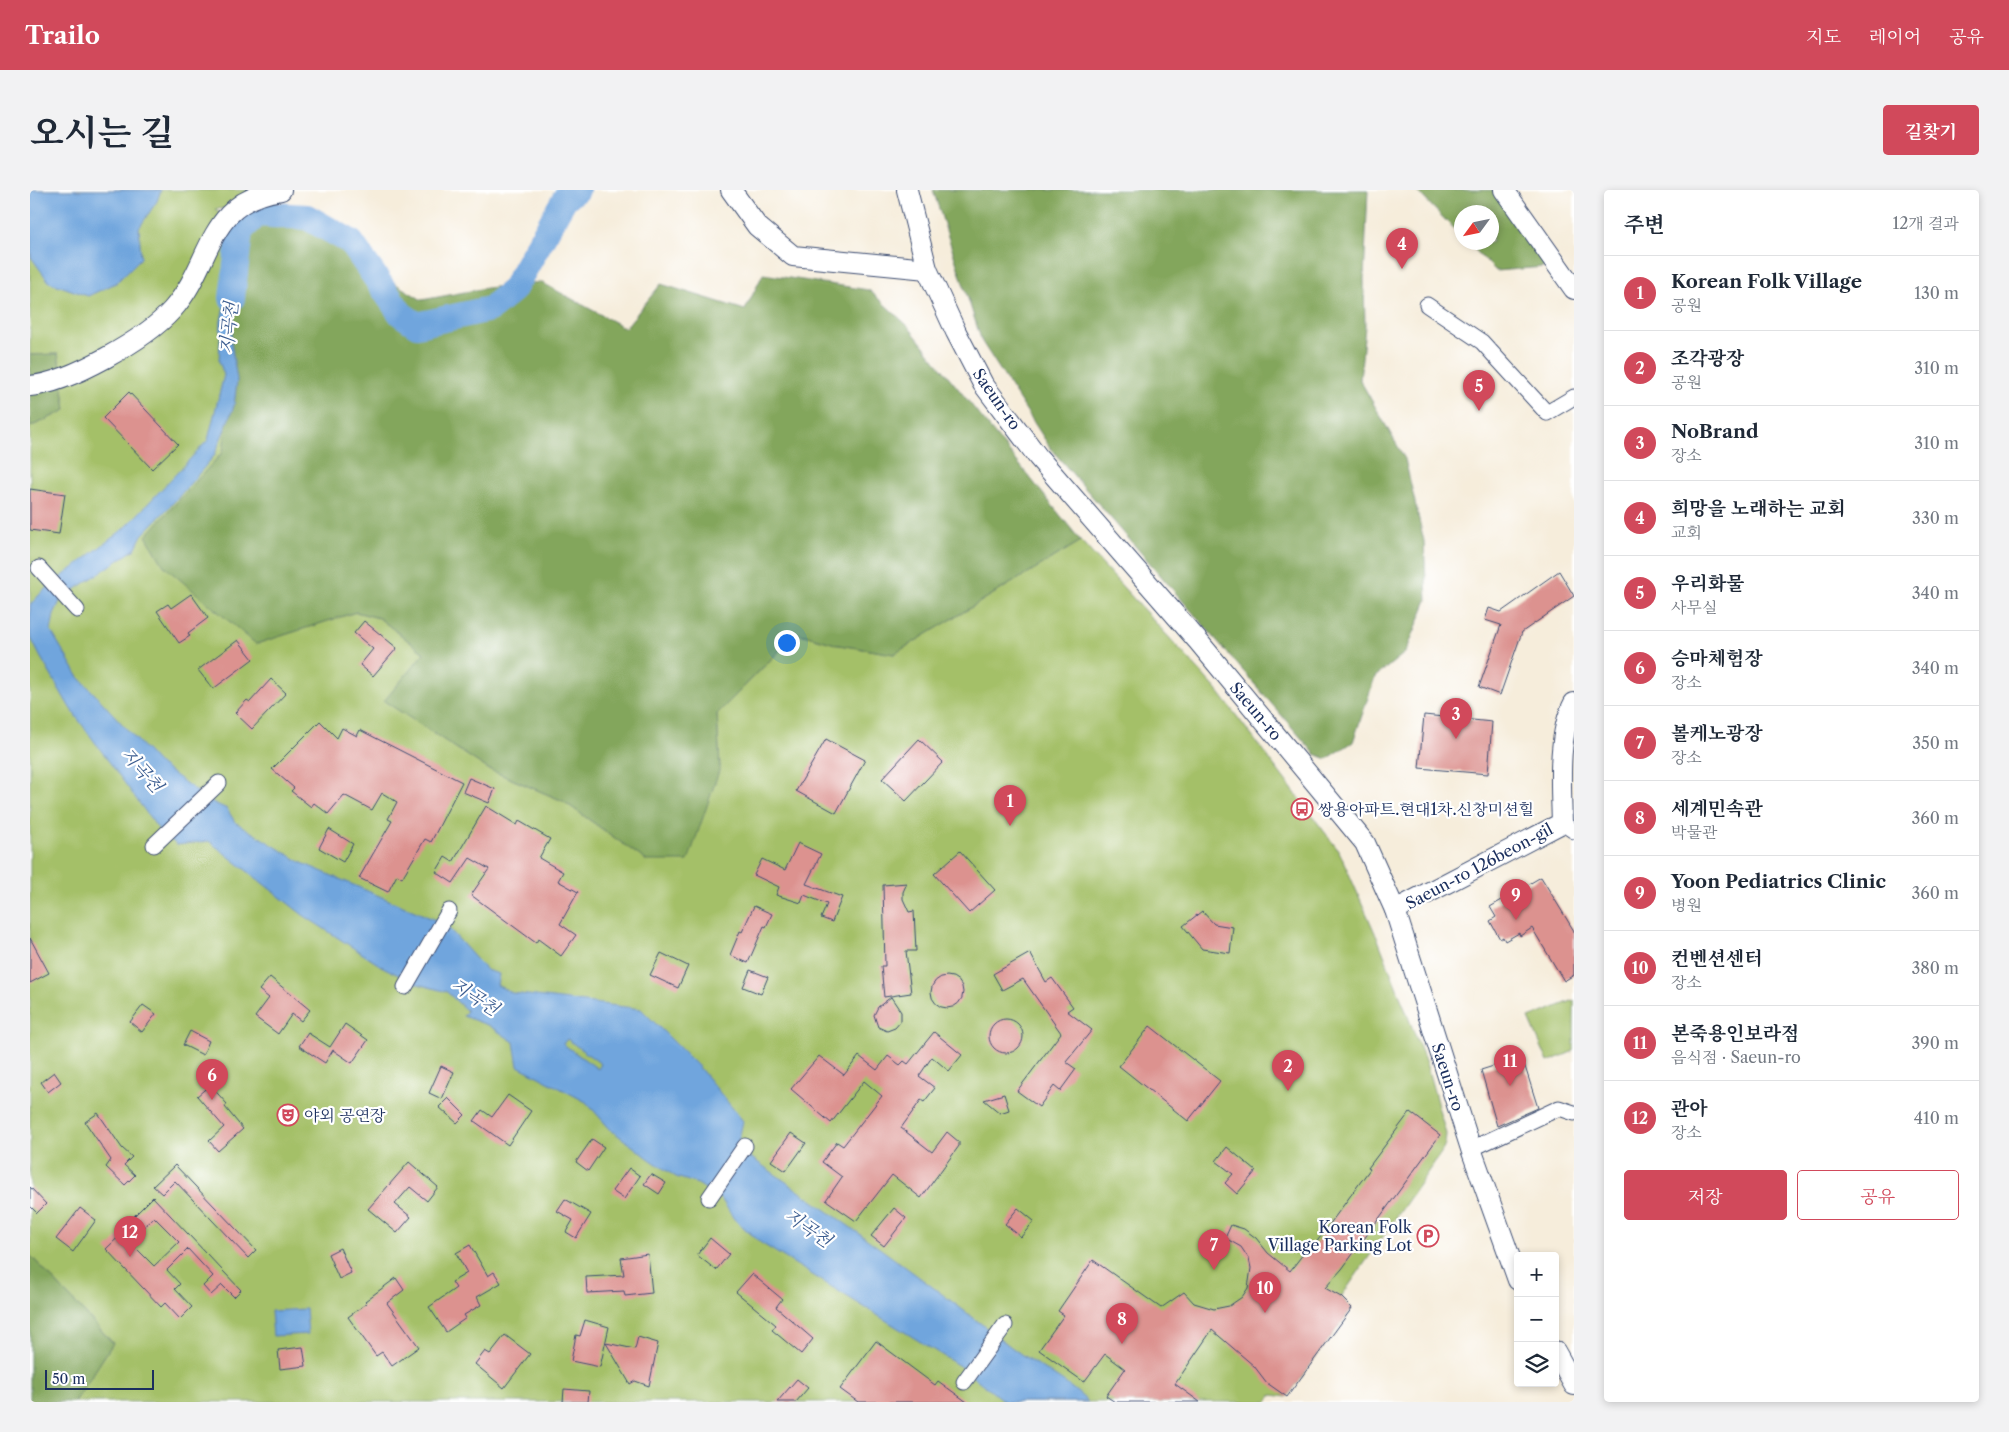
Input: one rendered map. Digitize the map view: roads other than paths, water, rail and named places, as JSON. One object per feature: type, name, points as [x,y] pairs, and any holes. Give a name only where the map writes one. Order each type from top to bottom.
[{"type":"main road","points":[[30,386],[39,385],[92,366],[147,331],[172,309],[195,274],[224,218],[241,203],[266,192],[281,190]]},
{"type":"main road","points":[[731,190],[757,226],[793,256],[927,269]]},
{"type":"main road","name":"Saeun-ro","points":[[907,190],[927,269],[956,332],[983,384],[1038,457],[1198,641],[1365,843],[1395,910],[1471,1149],[1514,1269]]},
{"type":"main road","points":[[1504,190],[1574,289]]},
{"type":"main road","name":"Saeun-ro 126beon-gil","points":[[1395,910],[1568,827],[1561,768],[1569,712],[1574,702]]},
{"type":"main road","points":[[1559,1358],[1574,1385]]},
{"type":"street","points":[[1427,305],[1482,342],[1547,413],[1574,397]]},
{"type":"street","points":[[39,568],[77,610]]},
{"type":"street","points":[[154,845],[219,783]]},
{"type":"street","points":[[404,987],[449,911]]},
{"type":"street","points":[[1471,1149],[1559,1108],[1574,1113]]},
{"type":"street","points":[[709,1198],[745,1146]]},
{"type":"street","points":[[964,1382],[1005,1325]]},
{"type":"water","points":[[30,190],[161,190],[157,201],[139,228],[141,258],[116,283],[88,296],[49,282],[31,257]]},
{"type":"water","points":[[234,255],[239,273],[231,342],[237,380],[234,406],[214,456],[142,535],[135,549],[61,599],[54,614],[51,631],[78,676],[158,763],[210,801],[227,809],[235,822],[302,863],[445,924],[486,970],[499,974],[497,985],[512,993],[641,1009],[698,1066],[743,1121],[737,1148],[876,1245],[1011,1347],[1061,1380],[1088,1402],[1005,1402],[961,1367],[761,1243],[734,1219],[722,1200],[698,1184],[676,1177],[651,1160],[611,1130],[586,1102],[518,1066],[514,1042],[490,1026],[463,1016],[467,1011],[447,992],[414,983],[381,966],[303,915],[209,841],[177,845],[159,830],[70,708],[40,656],[30,636],[30,605],[42,592],[126,527],[208,440],[224,375],[219,361],[221,321]],"holes":[[[567,1039],[601,1064],[598,1069],[563,1044]]]},
{"type":"water","points":[[306,1309],[308,1334],[273,1336],[271,1311]]},
{"type":"waterway","name":"지곡천","points":[[232,298],[240,231],[257,214],[307,217],[351,242],[401,314],[417,325],[490,309],[513,290],[565,198],[577,190]]},
{"type":"place","name":"희망을 노래하는 교회","points":[[1402,269]]},
{"type":"place","name":"우리화물","points":[[1479,411]]},
{"type":"place","name":"NoBrand","points":[[1456,739]]},
{"type":"place","name":"쌍용아파트.현대1차.신창미션힐","points":[[1302,809]]},
{"type":"place","name":"Korean Folk Village","points":[[1010,826]]},
{"type":"place","name":"Yoon Pediatrics Clinic","points":[[1516,920]]},
{"type":"place","name":"본죽용인보라점","points":[[1510,1086]]},
{"type":"place","name":"조각광장","points":[[1288,1091]]},
{"type":"place","name":"승마체험장","points":[[212,1100]]},
{"type":"place","name":"야외 공연장","points":[[288,1115]]},
{"type":"place","name":"Korean Folk Village Parking Lot","points":[[1428,1236]]},
{"type":"place","name":"관아","points":[[130,1257]]},
{"type":"place","name":"볼케노광장","points":[[1214,1270]]},
{"type":"place","name":"컨벤션센터","points":[[1265,1313]]},
{"type":"place","name":"세계민속관","points":[[1122,1344]]}]
